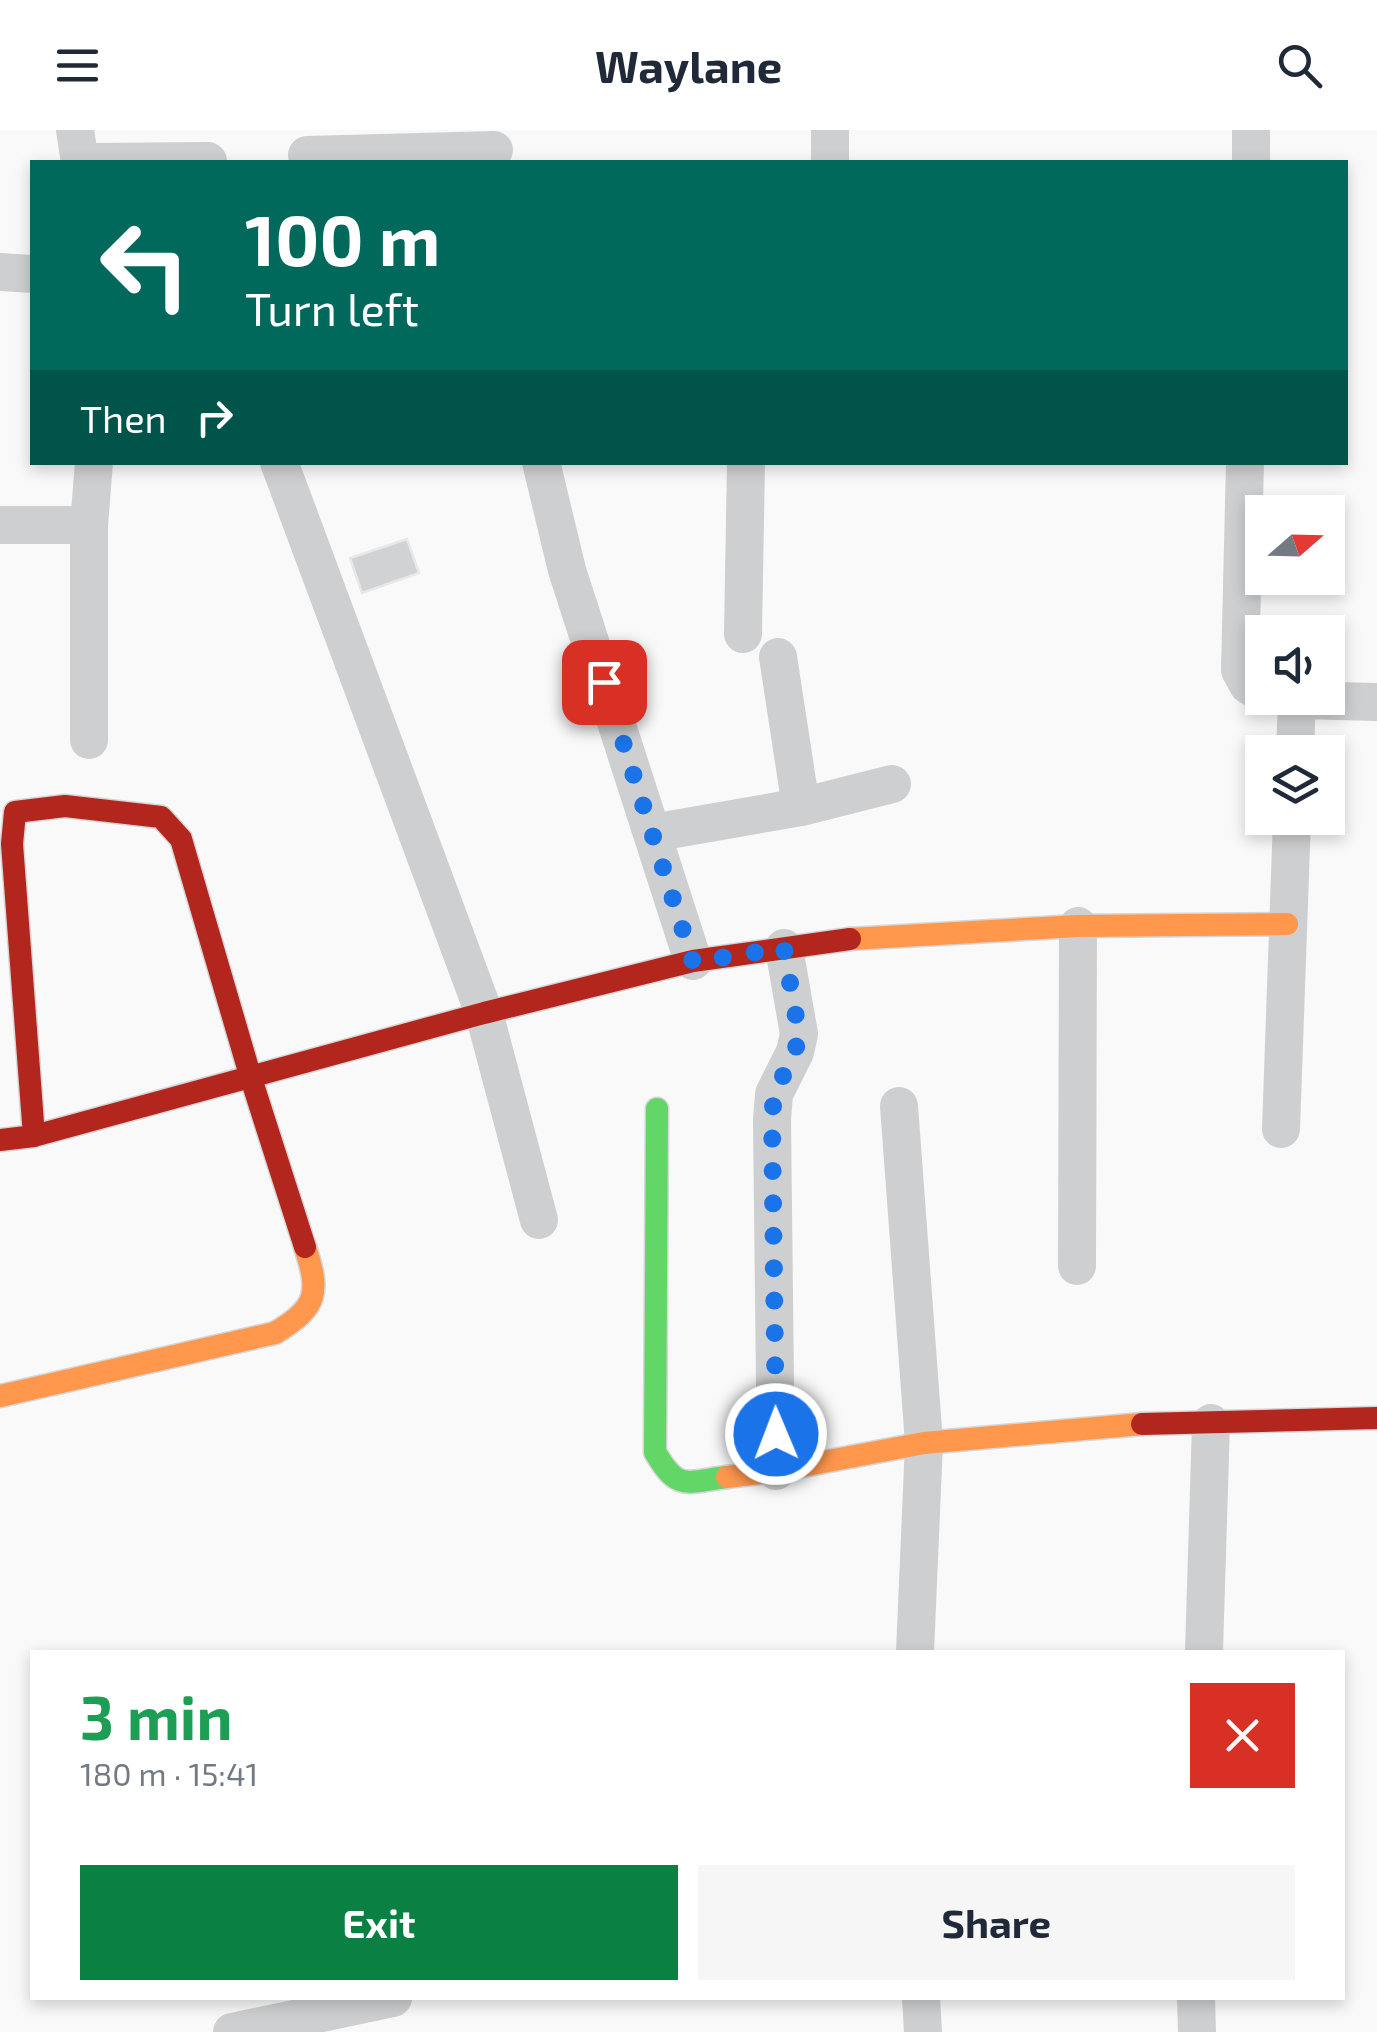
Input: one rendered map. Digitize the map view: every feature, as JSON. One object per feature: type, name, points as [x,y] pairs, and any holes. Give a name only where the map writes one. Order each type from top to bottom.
[{"type":"street","points":[[75,130],[80,160]]},
{"type":"street","points":[[830,130],[830,160]]},
{"type":"street","points":[[1250,160],[1251,130]]},
{"type":"street","points":[[307,155],[494,148]]},
{"type":"street","points":[[0,272],[30,274]]},
{"type":"street","points":[[89,740],[89,525],[94,465]]},
{"type":"street","points":[[280,465],[484,1013],[539,1220]]},
{"type":"street","points":[[542,465],[567,570],[693,962]]},
{"type":"street","points":[[743,634],[746,465]]},
{"type":"street","points":[[1245,465],[1240,670],[1245,679]]},
{"type":"street","points":[[0,525],[89,525]]},
{"type":"street","points":[[778,657],[801,807]]},
{"type":"street","points":[[1345,700],[1377,702]]},
{"type":"street","points":[[652,833],[801,807],[892,784]]},
{"type":"street","points":[[0,1396],[275,1332],[303,1316],[315,1300],[316,1280],[180,839],[161,816],[65,806],[15,812],[12,844],[34,1136]]},
{"type":"street","points":[[1281,1129],[1291,835]]},
{"type":"street","points":[[0,1140],[34,1136],[484,1013],[693,962],[860,938],[1078,926],[1287,924]]},
{"type":"street","points":[[1078,926],[1078,1266]]},
{"type":"street","points":[[776,1470],[772,1119],[774,1094],[795,1052],[799,1034],[784,948]]},
{"type":"street","points":[[899,1106],[924,1443],[914,1650]]},
{"type":"street","points":[[657,1109],[655,1452],[668,1474],[684,1482],[924,1443],[1107,1425],[1377,1418]]},
{"type":"street","points":[[1204,1650],[1211,1422]]},
{"type":"street","points":[[232,2032],[281,2026],[385,2000]]},
{"type":"street","points":[[921,2000],[923,2032]]},
{"type":"street","points":[[1196,2000],[1197,2032]]},
{"type":"building","points":[[407,539],[419,573],[362,593],[350,558]]},
{"type":"traffic: fast","points":[[657,1109],[655,1452],[677,1479],[692,1482],[727,1477]]},
{"type":"traffic: slow","points":[[850,939],[1078,926],[1287,924]]},
{"type":"traffic: slow","points":[[0,1396],[275,1333],[300,1315],[312,1298],[313,1276],[305,1247]]},
{"type":"traffic: slow","points":[[727,1477],[924,1443],[1142,1424]]},
{"type":"traffic: jam","points":[[34,1136],[12,844],[15,812],[65,806],[161,817],[181,839],[305,1247]]},
{"type":"traffic: jam","points":[[0,1140],[34,1136],[484,1013],[693,961],[850,939]]},
{"type":"traffic: jam","points":[[1142,1424],[1377,1418]]},
{"type":"route","points":[[604,682],[693,962],[784,948],[799,1034],[795,1052],[774,1094],[772,1119],[776,1434]]}]
